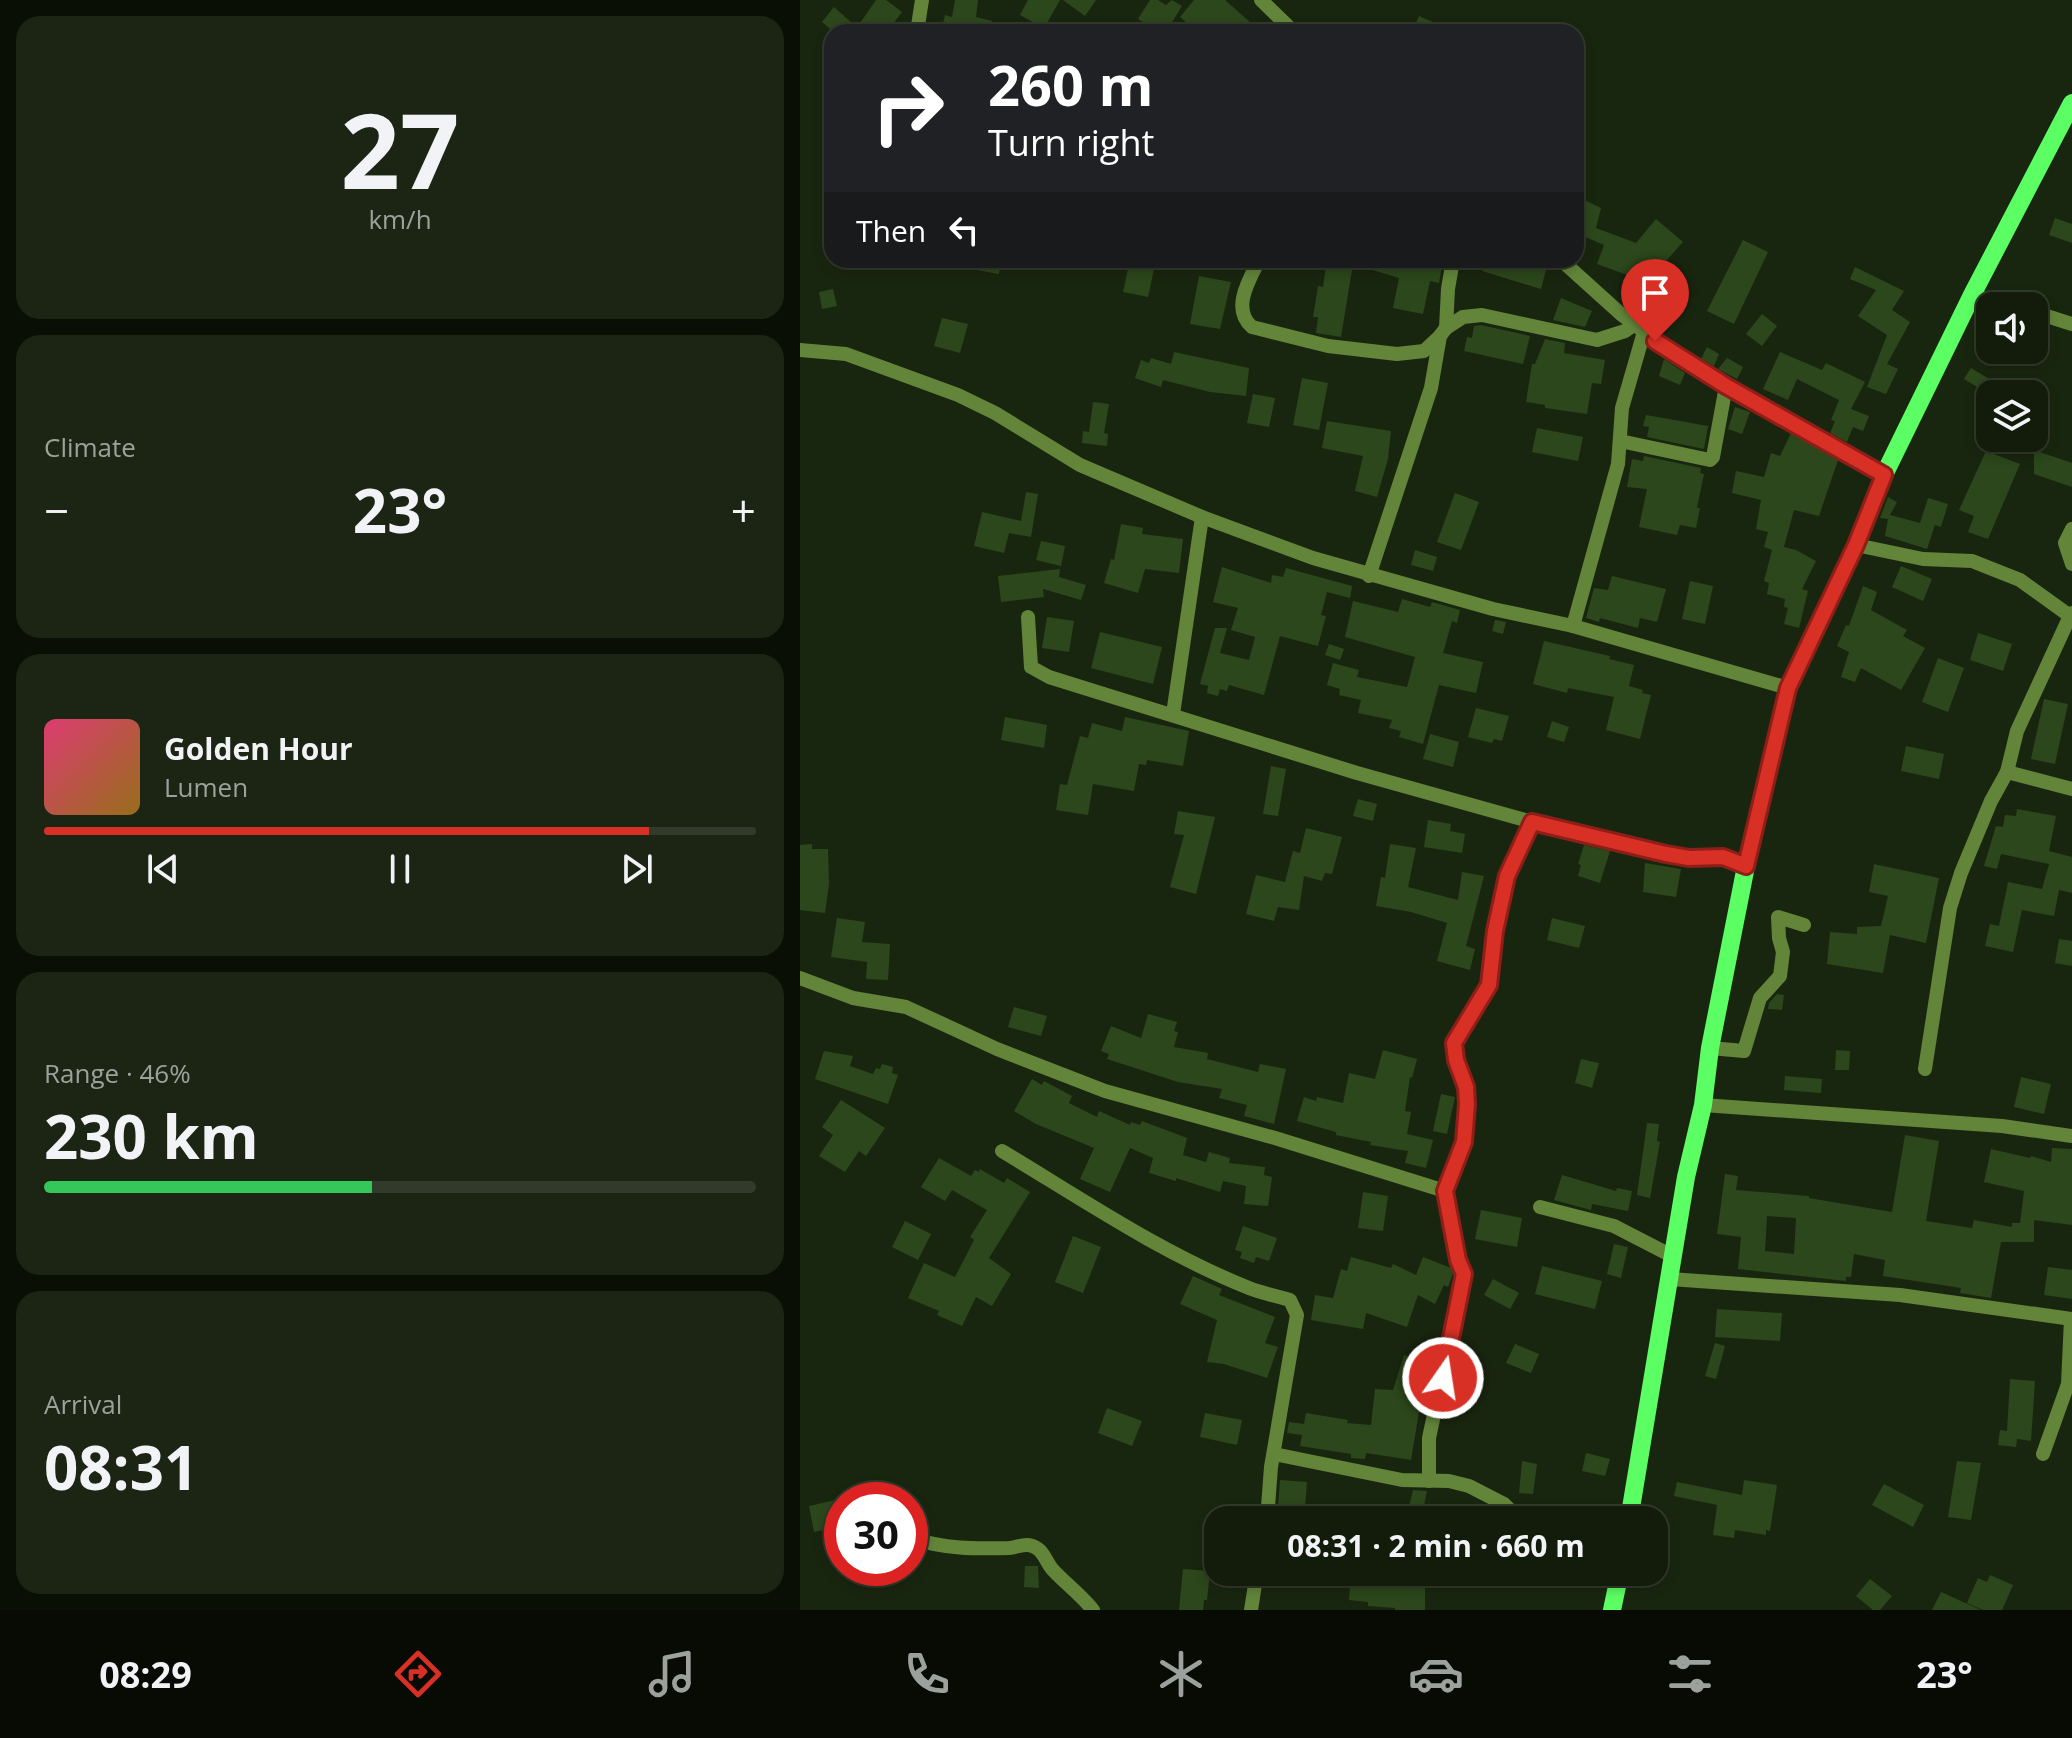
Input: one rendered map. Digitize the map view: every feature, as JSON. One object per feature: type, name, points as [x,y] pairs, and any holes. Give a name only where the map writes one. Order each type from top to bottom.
[{"type":"main road","points":[[1631,1506],[1686,1177],[1703,1105],[1710,1048],[1746,866],[1788,688],[1856,545],[1884,475],[1972,295],[2072,103]]},
{"type":"main road","points":[[1612,1610],[1617,1586]]},
{"type":"street","points":[[918,24],[922,0]]},
{"type":"street","points":[[1261,0],[1286,24]]},
{"type":"street","points":[[1255,268],[1245,290],[1243,303],[1246,322],[1252,327],[1328,346],[1409,354],[1424,351],[1463,317],[1482,315],[1597,340],[1640,328]]},
{"type":"street","points":[[1369,576],[1434,374],[1452,268]]},
{"type":"street","points":[[1570,268],[1677,357],[1884,475]]},
{"type":"street","points":[[1972,295],[1976,296]]},
{"type":"street","points":[[2048,316],[2072,324]]},
{"type":"street","points":[[1573,626],[1618,464],[1622,408],[1640,328]]},
{"type":"street","points":[[800,350],[846,354],[977,402],[1080,465],[1202,517],[1313,558],[1493,609],[1573,626],[1788,688]]},
{"type":"street","points":[[1409,354],[1434,374]]},
{"type":"street","points":[[1620,441],[1710,460],[1726,386]]},
{"type":"street","points":[[1173,714],[1202,517]]},
{"type":"street","points":[[2072,529],[2065,543],[2072,564]]},
{"type":"street","points":[[1856,545],[1923,559],[1972,561],[2020,580],[2071,614],[2017,731],[2007,772],[1991,801],[1961,873],[1950,908],[1925,1069]]},
{"type":"street","points":[[1028,617],[1029,660],[1036,672],[1357,773],[1532,822],[1666,854],[1689,858],[1723,857],[1746,866]]},
{"type":"street","points":[[2007,772],[2072,789]]},
{"type":"street","points":[[1429,1481],[1429,1438],[1464,1274],[1458,1260],[1445,1191],[1464,1142],[1467,1104],[1466,1087],[1456,1060],[1454,1043],[1489,985],[1495,931],[1507,876],[1532,822]]},
{"type":"street","points":[[1710,1048],[1744,1051],[1760,998],[1780,976],[1783,952],[1778,917],[1804,925]]},
{"type":"street","points":[[800,978],[853,998],[906,1007],[997,1049],[1105,1091],[1275,1138],[1445,1191]]},
{"type":"street","points":[[1703,1105],[2002,1126],[2072,1136]]},
{"type":"street","points":[[1002,1151],[1198,1266],[1252,1289],[1290,1300],[1297,1315],[1269,1481],[1268,1506]]},
{"type":"street","points":[[1540,1207],[1614,1226],[1674,1257]]},
{"type":"street","points":[[1670,1279],[1900,1295],[2071,1319],[2068,1384],[2043,1454]]},
{"type":"street","points":[[1274,1454],[1402,1480],[1449,1481],[1481,1491],[1506,1506]]},
{"type":"street","points":[[928,1543],[943,1548],[983,1550],[1022,1544],[1038,1549],[1051,1569],[1093,1610]]},
{"type":"street","points":[[1251,1610],[1255,1586]]},
{"type":"building","points":[[876,0],[886,0],[902,12],[893,24],[860,23]]},
{"type":"building","points":[[955,0],[978,0],[976,17],[992,21],[991,24],[943,24],[945,15],[952,17]]},
{"type":"building","points":[[1028,0],[1060,0],[1046,24],[1037,24],[1020,15]]},
{"type":"building","points":[[1063,0],[1096,0],[1085,16]]},
{"type":"building","points":[[1150,0],[1166,5],[1172,0],[1182,6],[1171,24],[1146,24],[1138,19]]},
{"type":"building","points":[[1194,0],[1225,0],[1251,23],[1188,24],[1180,17]]},
{"type":"building","points":[[834,7],[853,24],[824,24],[822,22]]},
{"type":"building","points":[[1419,16],[1437,24],[1416,24]]},
{"type":"building","points":[[1584,200],[1601,208],[1596,228],[1636,243],[1656,219],[1683,242],[1666,261],[1674,264],[1654,310],[1632,301],[1641,280],[1597,264],[1604,245],[1584,236]]},
{"type":"building","points":[[2055,218],[2072,224],[2072,243],[2049,235]]},
{"type":"building","points":[[1743,240],[1768,252],[1734,324],[1707,311]]},
{"type":"building","points":[[1855,267],[1904,291],[1892,310],[1910,322],[1887,364],[1898,369],[1886,394],[1867,387],[1887,335],[1858,316],[1876,290],[1850,279]]},
{"type":"building","points":[[965,268],[1000,268],[999,274]]},
{"type":"building","points":[[1128,268],[1154,268],[1148,297],[1123,292]]},
{"type":"building","points":[[1326,268],[1352,268],[1341,337],[1316,333],[1318,317],[1313,317],[1318,286],[1323,287]]},
{"type":"building","points":[[1366,268],[1442,268],[1439,283],[1430,281],[1423,314],[1393,308],[1399,278]]},
{"type":"building","points":[[1483,268],[1546,270],[1541,289],[1482,271]]},
{"type":"building","points":[[1199,276],[1231,282],[1220,329],[1190,324]]},
{"type":"building","points":[[833,289],[837,306],[822,309],[819,292]]},
{"type":"building","points":[[1561,298],[1592,311],[1585,327],[1553,320]]},
{"type":"building","points":[[1762,314],[1777,326],[1762,346],[1746,334]]},
{"type":"building","points":[[942,318],[968,324],[960,353],[934,346]]},
{"type":"building","points":[[1474,326],[1530,336],[1523,364],[1464,351],[1467,337],[1472,338]]},
{"type":"building","points":[[1545,339],[1565,343],[1564,353],[1605,360],[1601,384],[1592,383],[1587,414],[1526,402],[1532,364],[1535,364]]},
{"type":"building","points":[[1707,347],[1719,354],[1714,366],[1701,359]]},
{"type":"building","points":[[1174,352],[1249,368],[1246,396],[1210,392],[1163,380],[1161,387],[1135,378],[1141,360],[1149,363],[1151,358],[1171,364]]},
{"type":"building","points":[[1780,352],[1822,370],[1826,363],[1865,382],[1851,409],[1869,416],[1863,431],[1853,427],[1847,442],[1830,433],[1835,421],[1831,420],[1839,400],[1797,379],[1788,400],[1763,389]]},
{"type":"building","points":[[1727,358],[1743,367],[1737,379],[1718,369]]},
{"type":"building","points":[[1664,359],[1685,373],[1680,385],[1659,376]]},
{"type":"building","points":[[1971,368],[1991,380],[1976,380],[1976,386],[1964,379]]},
{"type":"building","points":[[1302,378],[1328,383],[1319,430],[1293,425]]},
{"type":"building","points":[[1253,394],[1275,398],[1269,427],[1247,423]]},
{"type":"building","points":[[1093,402],[1109,404],[1104,433],[1108,434],[1107,446],[1082,443],[1083,431],[1089,432]]},
{"type":"building","points":[[1735,407],[1750,412],[1742,434],[1728,429]]},
{"type":"building","points":[[1646,415],[1708,426],[1704,449],[1647,437],[1649,427],[1643,426]]},
{"type":"building","points":[[1327,421],[1391,431],[1388,459],[1377,497],[1355,491],[1363,456],[1322,448]]},
{"type":"building","points":[[1537,428],[1583,437],[1578,461],[1532,452]]},
{"type":"building","points":[[1791,433],[1838,460],[1819,516],[1794,510],[1784,547],[1816,561],[1802,589],[1808,591],[1799,628],[1784,624],[1788,608],[1784,607],[1785,599],[1767,594],[1769,583],[1764,581],[1772,550],[1764,547],[1768,532],[1756,529],[1761,500],[1732,493],[1736,471],[1764,477],[1771,453],[1780,456]]},
{"type":"building","points":[[1986,452],[2020,464],[1988,539],[1968,532],[1974,516],[1959,510]]},
{"type":"building","points":[[2034,452],[2040,452],[2072,463],[2072,487],[2034,474]]},
{"type":"building","points":[[1644,456],[1701,468],[1700,473],[1704,474],[1696,528],[1680,525],[1677,535],[1639,527],[1647,489],[1627,487],[1632,459],[1643,461]]},
{"type":"building","points":[[1026,492],[1038,494],[1031,537],[1009,533],[1004,553],[974,546],[982,512],[1021,521]]},
{"type":"building","points":[[1455,493],[1479,502],[1461,550],[1437,542]]},
{"type":"building","points":[[1888,497],[1897,502],[1890,515],[1920,523],[1928,498],[1948,504],[1941,527],[1935,525],[1927,549],[1885,536],[1888,519],[1880,518]]},
{"type":"building","points":[[1121,524],[1143,528],[1142,534],[1183,539],[1179,573],[1145,569],[1138,593],[1104,583],[1111,559],[1114,560]]},
{"type":"building","points":[[1041,541],[1065,546],[1061,566],[1036,560]]},
{"type":"building","points":[[1415,550],[1437,557],[1433,571],[1411,565]]},
{"type":"building","points":[[1901,566],[1932,579],[1923,601],[1892,587]]},
{"type":"building","points":[[1222,567],[1271,583],[1272,575],[1283,577],[1286,568],[1352,586],[1350,598],[1327,592],[1321,615],[1326,616],[1318,646],[1280,636],[1264,695],[1229,685],[1227,691],[1220,689],[1218,696],[1207,693],[1208,686],[1200,684],[1215,628],[1227,628],[1220,653],[1249,660],[1255,637],[1231,630],[1238,608],[1213,602]]},
{"type":"building","points":[[1060,569],[1059,577],[1086,585],[1081,600],[1043,589],[1044,597],[1001,602],[998,576]]},
{"type":"building","points":[[1612,576],[1666,589],[1657,622],[1640,618],[1638,628],[1600,618],[1599,622],[1586,618],[1594,588],[1608,590]]},
{"type":"building","points":[[1690,581],[1713,586],[1705,624],[1682,619]]},
{"type":"building","points":[[1863,586],[1877,592],[1871,610],[1907,630],[1903,636],[1925,648],[1901,690],[1861,668],[1855,682],[1841,677],[1849,652],[1837,646],[1846,625],[1849,626]]},
{"type":"building","points":[[1402,599],[1430,607],[1432,602],[1460,610],[1457,623],[1452,621],[1443,653],[1483,662],[1476,693],[1439,685],[1423,744],[1399,737],[1401,731],[1389,728],[1392,720],[1358,713],[1361,700],[1339,695],[1340,689],[1327,685],[1333,663],[1359,670],[1357,677],[1407,687],[1415,657],[1345,637],[1353,601],[1398,612]]},
{"type":"building","points":[[1047,617],[1074,621],[1069,652],[1042,648]]},
{"type":"building","points":[[1495,620],[1506,622],[1503,634],[1492,631]]},
{"type":"building","points":[[1100,632],[1162,647],[1153,684],[1091,668]]},
{"type":"building","points":[[1978,633],[2012,644],[2003,671],[1970,660]]},
{"type":"building","points":[[1544,641],[1610,656],[1609,659],[1634,665],[1629,686],[1651,695],[1640,739],[1606,730],[1614,697],[1568,688],[1567,693],[1533,684]]},
{"type":"building","points":[[1329,644],[1344,649],[1340,660],[1325,655]]},
{"type":"building","points":[[1938,658],[1964,668],[1948,712],[1922,702]]},
{"type":"building","points":[[2044,699],[2068,704],[2055,764],[2031,759]]},
{"type":"building","points":[[1476,708],[1509,716],[1502,741],[1494,739],[1492,743],[1468,737]]},
{"type":"building","points":[[1005,717],[1047,725],[1044,748],[1001,740]]},
{"type":"building","points":[[1125,717],[1189,731],[1183,766],[1147,760],[1146,765],[1139,764],[1134,791],[1093,784],[1088,815],[1056,810],[1060,784],[1067,785],[1080,736],[1088,738],[1092,723],[1122,731]]},
{"type":"building","points":[[1552,721],[1569,727],[1564,742],[1547,737]]},
{"type":"building","points":[[1430,734],[1459,742],[1453,767],[1423,759]]},
{"type":"building","points":[[1906,746],[1944,754],[1939,779],[1901,771]]},
{"type":"building","points":[[1271,766],[1286,769],[1278,816],[1263,814]]},
{"type":"building","points":[[1358,799],[1377,804],[1373,821],[1353,816]]},
{"type":"building","points":[[2017,809],[2056,816],[2049,851],[2072,857],[2072,893],[2059,890],[2054,916],[2022,910],[2013,952],[1985,946],[1990,924],[1999,926],[2008,882],[2042,889],[2049,864],[2001,854],[1997,869],[1984,866],[1996,826],[2003,827],[2005,815],[2016,816]]},
{"type":"building","points":[[1178,811],[1215,817],[1196,894],[1170,887],[1184,835],[1174,834]]},
{"type":"building","points":[[1428,820],[1451,824],[1450,831],[1465,834],[1462,853],[1424,847]]},
{"type":"building","points":[[1306,828],[1342,837],[1332,874],[1325,873],[1322,881],[1304,876],[1299,910],[1278,907],[1274,921],[1246,914],[1256,875],[1285,882],[1293,851],[1300,853]]},
{"type":"building","points":[[812,844],[812,849],[828,849],[829,884],[825,913],[800,910],[800,845]]},
{"type":"building","points":[[1390,844],[1416,848],[1408,887],[1458,900],[1462,872],[1484,876],[1466,946],[1475,949],[1470,970],[1437,961],[1447,923],[1376,906],[1381,877],[1385,878]]},
{"type":"building","points":[[1584,845],[1610,851],[1600,883],[1578,876]]},
{"type":"building","points":[[1645,863],[1681,869],[1676,897],[1643,892]]},
{"type":"building","points":[[1874,864],[1939,878],[1926,943],[1890,935],[1883,973],[1827,964],[1830,932],[1857,934],[1857,927],[1881,926],[1888,896],[1869,892]]},
{"type":"building","points":[[837,918],[865,922],[862,942],[890,944],[888,980],[866,979],[867,962],[831,957]]},
{"type":"building","points":[[1552,918],[1585,926],[1579,948],[1547,940]]},
{"type":"building","points":[[2059,939],[2072,941],[2072,966],[2055,963]]},
{"type":"building","points":[[1777,994],[1784,995],[1782,1010],[1768,1009],[1769,1003]]},
{"type":"building","points":[[1014,1007],[1047,1016],[1041,1036],[1008,1027]]},
{"type":"building","points":[[1148,1014],[1177,1022],[1174,1047],[1208,1053],[1207,1059],[1258,1072],[1260,1064],[1286,1069],[1274,1124],[1244,1116],[1247,1105],[1219,1098],[1222,1089],[1178,1082],[1107,1059],[1109,1054],[1101,1051],[1111,1026],[1141,1038]]},
{"type":"building","points":[[1383,1050],[1417,1059],[1410,1077],[1405,1111],[1411,1112],[1407,1134],[1433,1140],[1426,1168],[1405,1163],[1408,1151],[1370,1145],[1371,1142],[1336,1135],[1336,1132],[1297,1121],[1304,1097],[1343,1103],[1349,1073],[1375,1079]]},
{"type":"building","points":[[1836,1050],[1850,1051],[1849,1070],[1835,1070]]},
{"type":"building","points":[[824,1051],[853,1056],[850,1066],[873,1074],[882,1064],[893,1067],[892,1073],[898,1075],[888,1104],[815,1079]]},
{"type":"building","points":[[1581,1059],[1599,1063],[1592,1088],[1575,1083]]},
{"type":"building","points":[[1785,1076],[1822,1079],[1821,1093],[1784,1090]]},
{"type":"building","points":[[2021,1077],[2051,1084],[2044,1114],[2014,1107]]},
{"type":"building","points":[[1032,1079],[1042,1085],[1044,1081],[1072,1096],[1069,1103],[1097,1117],[1099,1111],[1130,1125],[1131,1122],[1140,1125],[1142,1121],[1187,1138],[1183,1155],[1206,1162],[1209,1152],[1230,1158],[1229,1163],[1265,1167],[1264,1175],[1272,1177],[1268,1206],[1244,1204],[1246,1186],[1223,1181],[1220,1192],[1149,1173],[1153,1158],[1130,1148],[1110,1192],[1080,1179],[1094,1148],[1036,1124],[1014,1111]]},
{"type":"building","points":[[1441,1094],[1455,1097],[1447,1134],[1433,1131]]},
{"type":"building","points":[[841,1100],[885,1128],[866,1156],[859,1151],[845,1172],[819,1156],[833,1135],[822,1127]]},
{"type":"building","points":[[1647,1123],[1659,1124],[1657,1141],[1660,1142],[1650,1198],[1637,1195]]},
{"type":"building","points":[[1905,1135],[1939,1141],[1926,1221],[1972,1228],[1974,1220],[2012,1227],[2012,1223],[2020,1223],[2024,1191],[1984,1182],[1991,1149],[2051,1162],[2052,1148],[2072,1149],[2072,1225],[2034,1220],[2034,1242],[2001,1242],[1991,1298],[1960,1293],[1961,1288],[1883,1276],[1885,1260],[1854,1254],[1851,1277],[1846,1277],[1846,1281],[1738,1269],[1741,1237],[1717,1234],[1725,1174],[1738,1176],[1736,1190],[1809,1196],[1892,1212]],"holes":[[[1767,1216],[1796,1218],[1794,1254],[1765,1251]]]},
{"type":"building","points":[[939,1158],[971,1176],[980,1169],[1004,1183],[1007,1178],[1030,1192],[989,1258],[1011,1274],[992,1306],[976,1297],[962,1326],[937,1315],[939,1311],[908,1298],[924,1263],[955,1277],[974,1240],[970,1237],[987,1210],[952,1190],[945,1201],[921,1187]]},
{"type":"building","points":[[1562,1175],[1616,1191],[1617,1188],[1632,1191],[1628,1211],[1592,1204],[1591,1210],[1554,1200]]},
{"type":"building","points":[[1363,1192],[1388,1196],[1383,1231],[1358,1228]]},
{"type":"building","points":[[1481,1210],[1522,1218],[1517,1247],[1475,1239]]},
{"type":"building","points":[[905,1221],[931,1234],[918,1260],[892,1247]]},
{"type":"building","points":[[1243,1226],[1277,1238],[1269,1261],[1256,1257],[1254,1263],[1240,1258],[1242,1252],[1235,1250]]},
{"type":"building","points":[[1073,1236],[1101,1247],[1083,1293],[1055,1282]]},
{"type":"building","points":[[1614,1244],[1628,1247],[1621,1278],[1607,1274]]},
{"type":"building","points":[[1351,1257],[1391,1268],[1393,1264],[1416,1275],[1423,1257],[1451,1268],[1453,1274],[1448,1287],[1444,1285],[1435,1304],[1418,1295],[1407,1327],[1366,1313],[1363,1329],[1311,1320],[1315,1295],[1333,1298],[1341,1269],[1347,1271]]},
{"type":"building","points":[[1542,1266],[1602,1281],[1595,1309],[1535,1294]]},
{"type":"building","points":[[2048,1267],[2072,1270],[2072,1299],[2044,1295]]},
{"type":"building","points":[[1193,1276],[1222,1289],[1219,1295],[1275,1317],[1265,1343],[1278,1347],[1267,1378],[1224,1364],[1207,1362],[1217,1320],[1180,1304]]},
{"type":"building","points":[[1493,1279],[1519,1293],[1510,1309],[1484,1295]]},
{"type":"building","points":[[1717,1309],[1782,1313],[1780,1341],[1715,1337]]},
{"type":"building","points":[[1715,1343],[1725,1346],[1716,1379],[1705,1376]]},
{"type":"building","points":[[1515,1344],[1539,1354],[1531,1373],[1506,1363]]},
{"type":"building","points":[[1404,1355],[1428,1362],[1424,1375],[1432,1377],[1429,1390],[1423,1388],[1411,1460],[1366,1453],[1365,1459],[1351,1458],[1351,1454],[1300,1446],[1302,1435],[1287,1433],[1289,1422],[1304,1424],[1306,1413],[1371,1425],[1375,1389],[1393,1390]]},
{"type":"building","points":[[2010,1379],[2035,1381],[2031,1441],[2017,1439],[2016,1447],[1998,1445],[2000,1430],[2007,1431]]},
{"type":"building","points":[[1107,1408],[1142,1421],[1132,1446],[1098,1433]]},
{"type":"building","points":[[1205,1413],[1242,1420],[1237,1445],[1200,1437]]},
{"type":"building","points":[[1586,1453],[1610,1459],[1605,1476],[1582,1471]]},
{"type":"building","points":[[1522,1461],[1537,1464],[1533,1494],[1519,1493]]},
{"type":"building","points":[[1957,1461],[1981,1463],[1971,1520],[1948,1517]]},
{"type":"building","points":[[1280,1480],[1307,1482],[1305,1506],[1278,1506]]},
{"type":"building","points":[[1744,1480],[1777,1485],[1770,1531],[1766,1530],[1766,1535],[1735,1530],[1734,1538],[1713,1535],[1717,1505],[1674,1496],[1677,1482],[1742,1495]]},
{"type":"building","points":[[1884,1484],[1924,1505],[1913,1527],[1872,1505]]},
{"type":"building","points":[[1413,1490],[1427,1491],[1424,1506],[1409,1506]]},
{"type":"building","points":[[824,1503],[824,1530],[814,1532],[809,1506]]},
{"type":"building","points":[[1025,1566],[1038,1566],[1039,1588],[1024,1587]]},
{"type":"building","points":[[1183,1569],[1204,1571],[1204,1586],[1208,1586],[1203,1610],[1179,1610]]},
{"type":"building","points":[[1990,1575],[2013,1585],[2002,1610],[1983,1610],[1967,1603],[1978,1578],[1987,1582]]},
{"type":"building","points":[[1870,1579],[1892,1596],[1880,1610],[1873,1610],[1856,1596]]},
{"type":"building","points":[[1350,1586],[1425,1586],[1425,1610],[1395,1610],[1349,1600]]},
{"type":"building","points":[[1941,1592],[1981,1610],[1932,1610]]},
{"type":"route","points":[[1443,1378],[1464,1274],[1458,1260],[1445,1191],[1464,1142],[1467,1104],[1466,1087],[1456,1060],[1454,1043],[1487,991],[1507,876],[1532,822],[1666,854],[1706,859],[1723,857],[1746,866],[1788,688],[1856,545],[1884,475],[1726,386],[1655,341]]}]
